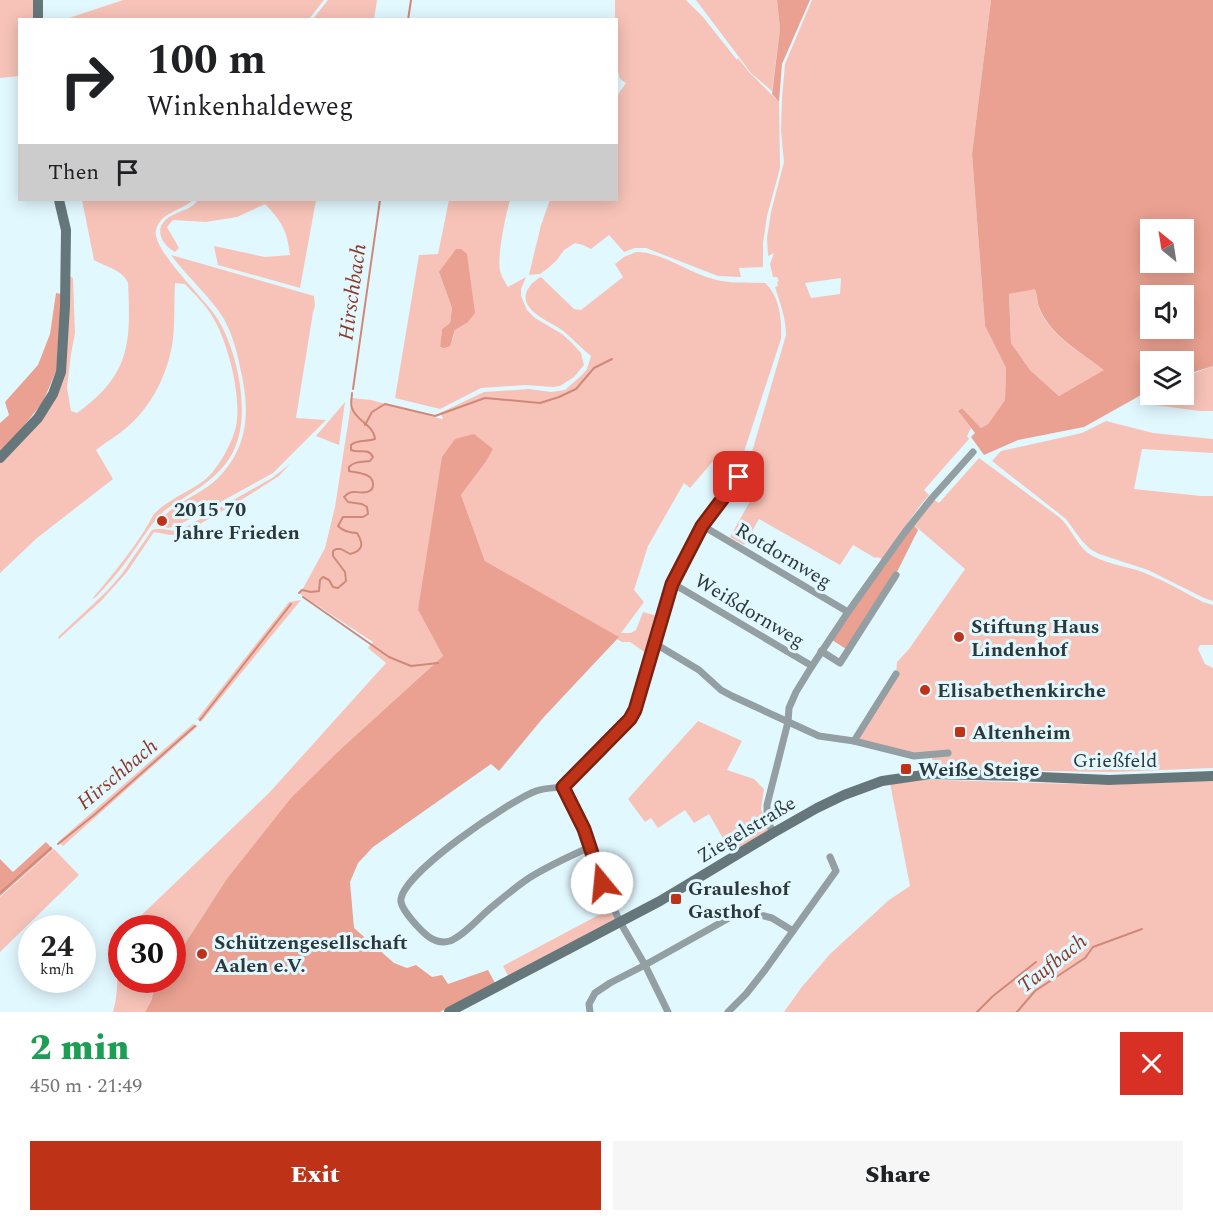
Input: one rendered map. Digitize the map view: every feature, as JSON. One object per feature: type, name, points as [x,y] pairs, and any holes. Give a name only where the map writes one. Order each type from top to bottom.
[{"type":"main road","points":[[38,0],[38,18]]},
{"type":"main road","points":[[0,459],[38,418],[53,394],[61,372],[66,230],[59,201]]},
{"type":"main road","name":"Ziegelstraße","points":[[449,1012],[660,901],[773,833],[844,795],[882,781],[930,774],[1017,776]]},
{"type":"main road","name":"Grießfeld","points":[[1017,776],[1109,780],[1213,776]]},
{"type":"street","points":[[773,833],[767,819],[767,805],[788,722],[789,708],[793,700],[821,651],[905,532],[973,452]]},
{"type":"street","points":[[590,847],[530,878],[450,941],[440,942],[429,937],[405,913],[400,900],[403,890],[432,860],[467,831],[527,795],[563,787],[623,726],[635,710],[672,584],[702,526],[739,477]]},
{"type":"street","name":"Rotdornweg","points":[[702,526],[848,612]]},
{"type":"street","points":[[821,651],[840,663],[896,575]]},
{"type":"street","name":"Weißdornweg","points":[[672,584],[812,666]]},
{"type":"street","points":[[654,643],[699,670],[721,690],[819,735],[914,756],[948,753]]},
{"type":"street","points":[[854,741],[896,675]]},
{"type":"street","points":[[563,787],[584,829],[602,883],[620,922],[645,965],[668,1012]]},
{"type":"street","points":[[728,1012],[746,994],[836,871],[830,857]]},
{"type":"street","points":[[590,1012],[589,1004],[595,993],[729,918],[749,912],[772,918],[793,931]]},
{"type":"shaded area","points":[[0,0],[35,0],[34,18],[18,18],[18,76],[0,78]]},
{"type":"shaded area","points":[[123,0],[324,0],[310,18],[69,18]]},
{"type":"shaded area","points":[[328,0],[377,0],[374,18],[314,18]]},
{"type":"shaded area","points":[[615,0],[686,0],[703,17],[737,60],[738,58],[779,102],[780,168],[767,216],[763,243],[763,267],[739,268],[741,277],[718,276],[646,248],[635,248],[624,252],[609,235],[591,249],[575,243],[564,250],[557,260],[540,274],[529,275],[541,225],[550,201],[618,201],[618,95],[626,83],[620,79],[618,72],[618,18],[615,18]]},
{"type":"shaded area","points":[[696,0],[777,0],[780,29],[772,91],[751,73]]},
{"type":"shaded area","points":[[777,0],[810,0],[782,64],[779,102],[772,94],[780,29]]},
{"type":"shaded area","points":[[812,0],[991,0],[972,154],[985,326],[1006,368],[1005,400],[988,424],[981,428],[962,408],[958,411],[971,428],[967,436],[969,439],[924,490],[929,495],[882,559],[875,558],[853,545],[840,565],[759,519],[744,545],[730,537],[757,489],[741,476],[749,462],[786,335],[784,317],[775,287],[778,286],[779,281],[777,277],[773,277],[770,264],[774,253],[768,256],[767,238],[784,162],[781,131],[785,64]],"holes":[[[841,278],[840,294],[811,298],[805,283]]]},
{"type":"shaded area","points":[[991,0],[1213,0],[1213,366],[1194,372],[1194,351],[1140,351],[1140,396],[1084,427],[1018,440],[984,455],[971,437],[975,433],[958,411],[962,408],[981,428],[988,424],[1005,400],[1006,368],[985,326],[972,154]],"holes":[[[1035,289],[1039,307],[1051,327],[1067,343],[1104,370],[1059,396],[1030,370],[1011,343],[1009,294]]]},
{"type":"shaded area","points":[[82,201],[192,201],[162,219],[156,230],[157,238],[170,261],[211,310],[224,331],[239,380],[242,414],[236,445],[223,467],[211,479],[160,515],[120,569],[92,599],[132,549],[154,514],[167,503],[204,481],[214,470],[226,452],[236,426],[237,414],[232,370],[218,327],[206,307],[185,284],[175,283],[173,339],[168,363],[158,388],[144,410],[123,431],[96,450],[113,479],[37,538],[0,573],[0,463],[22,442],[50,406],[69,276],[73,278],[75,333],[67,388],[71,411],[77,413],[95,399],[108,385],[124,357],[129,324],[128,283],[118,272],[94,260]]},
{"type":"shaded area","points":[[197,201],[316,201],[300,288],[218,265],[214,246],[265,257],[290,255],[283,227],[265,204],[237,217],[206,222],[173,220],[167,227],[179,248],[175,252],[170,249],[161,236],[161,226],[169,217]]},
{"type":"shaded area","points":[[449,201],[510,201],[499,264],[502,277],[508,287],[526,277],[521,296],[527,310],[572,343],[581,353],[584,365],[574,377],[560,386],[526,385],[481,388],[440,409],[395,398],[419,255],[438,254]],"holes":[[[439,272],[467,323],[455,330],[453,339],[440,348],[442,329],[450,323],[452,308]]]},
{"type":"shaded area","points":[[456,249],[461,249],[467,254],[475,313],[467,323],[455,330],[450,346],[444,348],[440,347],[442,329],[450,323],[452,308],[439,272]]},
{"type":"shaded area","points":[[636,252],[645,253],[719,281],[765,283],[777,302],[781,324],[781,339],[737,473],[715,459],[690,488],[684,483],[648,546],[634,590],[644,602],[621,633],[631,633],[636,630],[643,612],[658,616],[646,653],[630,642],[622,642],[617,639],[618,637],[485,561],[461,495],[485,463],[474,434],[418,610],[443,656],[344,746],[226,880],[186,942],[186,915],[142,915],[269,793],[386,663],[368,648],[373,642],[300,594],[325,548],[335,507],[352,398],[371,400],[442,419],[440,413],[484,392],[529,389],[551,392],[565,390],[587,369],[591,356],[562,330],[535,313],[526,301],[526,294],[531,285],[541,277],[574,309],[581,310],[623,277],[615,264]]},
{"type":"shaded area","points":[[171,255],[314,296],[315,306],[296,418],[326,420],[273,473],[177,526],[168,528],[159,523],[164,516],[210,485],[228,466],[241,440],[246,412],[239,361],[227,325],[212,302]]},
{"type":"shaded area","points":[[1036,288],[1039,308],[1051,327],[1067,343],[1105,370],[1059,396],[1030,370],[1011,343],[1009,294]]},
{"type":"shaded area","points":[[56,293],[62,294],[56,371],[43,402],[0,453],[0,423],[9,415],[5,402],[38,365],[50,334]]},
{"type":"shaded area","points":[[1213,366],[1213,411],[1154,405],[1194,405],[1194,373]]},
{"type":"shaded area","points":[[345,402],[339,445],[316,436]]},
{"type":"shaded area","points":[[1106,421],[1153,433],[1213,439],[1213,453],[1142,449],[1134,489],[1213,496],[1213,601],[1148,570],[1090,549],[1066,519],[992,461],[1001,451],[1082,433]]},
{"type":"shaded area","points":[[474,434],[493,449],[461,495],[485,561],[619,637],[543,718],[499,771],[491,764],[373,847],[358,863],[350,882],[354,928],[394,963],[407,968],[416,965],[432,977],[442,975],[448,984],[488,970],[495,983],[440,1012],[145,1012],[153,993],[186,993],[186,942],[226,880],[291,798],[344,746],[443,656],[418,610],[442,457],[455,439]]},
{"type":"shaded area","points":[[979,458],[1059,517],[1080,545],[1094,557],[1145,573],[1213,605],[1213,645],[1200,645],[1198,649],[1205,664],[1213,668],[1213,768],[1112,772],[932,769],[932,758],[858,739],[896,675],[897,662],[909,649],[965,569],[913,524],[933,499],[939,503]]},
{"type":"shaded area","points":[[290,464],[279,476],[183,534],[170,535],[154,532],[127,572],[101,601],[59,639],[58,637],[121,575],[152,530],[179,531],[272,478]]},
{"type":"shaded area","points":[[913,524],[918,530],[898,570],[846,649],[832,640]]},
{"type":"shaded area","points":[[301,600],[201,722],[197,719],[289,602]]},
{"type":"shaded area","points":[[698,721],[742,741],[727,770],[754,779],[764,789],[761,809],[770,832],[732,854],[709,814],[694,823],[685,810],[658,828],[651,818],[645,822],[628,799]]},
{"type":"shaded area","points":[[193,724],[198,726],[63,846],[58,842]]},
{"type":"shaded area","points":[[916,780],[1108,785],[1213,780],[1213,1012],[784,1012],[830,954],[889,900],[910,886],[890,783]]},
{"type":"shaded area","points":[[46,842],[53,849],[0,896],[0,859],[13,872]]},
{"type":"shaded area","points":[[54,849],[79,875],[38,915],[18,915],[18,934],[0,952],[0,897]]},
{"type":"shaded area","points":[[610,909],[616,921],[509,978],[503,966]]},
{"type":"shaded area","points":[[116,993],[153,993],[145,1012],[113,1012]]},
{"type":"waterway","name":"Hirschbach","points":[[408,18],[411,0]]},
{"type":"waterway","name":"Hirschbach","points":[[353,389],[380,201]]},
{"type":"waterway","points":[[365,425],[372,412],[385,404],[435,416],[485,398],[540,403],[576,389],[594,368],[612,359]]},
{"type":"waterway","name":"Hirschbach","points":[[299,593],[302,590],[319,591],[320,580],[323,577],[329,580],[333,587],[338,588],[346,581],[345,572],[333,556],[333,551],[341,549],[350,554],[358,551],[361,546],[357,533],[351,533],[338,526],[343,517],[363,517],[368,514],[367,507],[348,502],[344,497],[352,492],[368,492],[373,486],[373,481],[368,476],[349,471],[351,465],[370,461],[373,457],[366,451],[351,450],[351,445],[375,439],[372,430],[354,412],[351,405],[352,393]]},
{"type":"waterway","points":[[303,597],[389,657],[411,666],[438,663]]},
{"type":"waterway","name":"Hirschbach","points":[[200,720],[291,604]]},
{"type":"waterway","name":"Hirschbach","points":[[58,844],[195,726]]},
{"type":"waterway","name":"Hirschbach","points":[[0,893],[51,848]]},
{"type":"waterway","name":"Taufbach","points":[[1017,1012],[1035,991],[1085,958],[1093,947],[1142,929]]},
{"type":"waterway","points":[[977,1012],[993,996],[1036,962]]},
{"type":"place","name":"2015 70 Jahre Frieden","points":[[162,521]]},
{"type":"place","name":"Stiftung Haus Lindenhof","points":[[959,637]]},
{"type":"place","name":"Elisabethenkirche","points":[[925,690]]},
{"type":"place","name":"Altenheim","points":[[960,732]]},
{"type":"place","name":"Weiße Steige","points":[[906,769]]},
{"type":"place","name":"Grauleshof Gasthof","points":[[676,899]]},
{"type":"place","name":"Schützengesellschaft Aalen e.V.","points":[[202,954]]},
{"type":"route","points":[[602,883],[584,829],[563,787],[630,719],[635,710],[672,584],[702,526],[739,477]]}]
